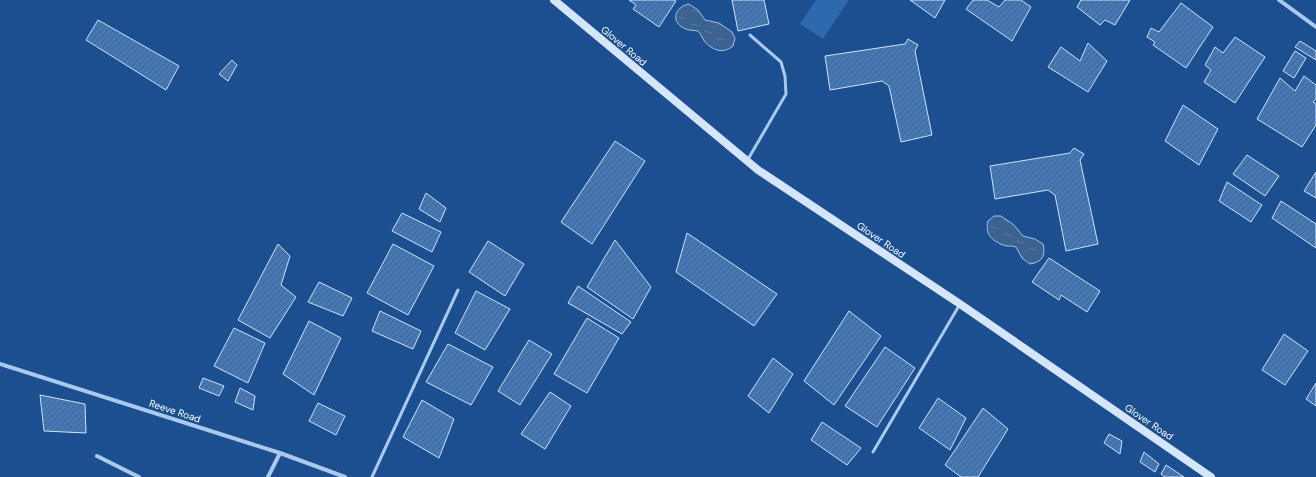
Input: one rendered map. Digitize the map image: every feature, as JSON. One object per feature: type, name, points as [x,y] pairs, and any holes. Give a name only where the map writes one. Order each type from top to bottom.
[{"type":"street","name":"Glover Road","points":[[553,0],[758,170],[960,304],[1212,477]]},
{"type":"street","points":[[1279,0],[1316,28]]},
{"type":"street","name":"Reeve Road","points":[[0,364],[280,453],[345,477]]},
{"type":"street","points":[[268,477],[280,453]]},
{"type":"street","points":[[97,456],[138,477]]},
{"type":"lane","points":[[747,161],[786,94],[785,76],[781,62],[750,35]]},
{"type":"lane","points":[[372,477],[458,290]]},
{"type":"lane","points":[[873,452],[960,304]]},
{"type":"shaded area","points":[[816,0],[849,0],[823,39],[800,24]]},
{"type":"water","points":[[689,4],[698,10],[705,20],[719,23],[732,32],[735,38],[733,46],[722,51],[712,48],[705,42],[698,31],[688,30],[681,26],[676,19],[677,12],[680,8]]},
{"type":"water","points":[[994,216],[1001,216],[1014,225],[1023,236],[1035,239],[1043,244],[1044,252],[1042,258],[1038,262],[1030,264],[1022,258],[1016,247],[1005,246],[992,239],[988,233],[987,226],[988,221]]},
{"type":"building","points":[[629,0],[676,1],[659,27],[633,9],[636,5]]},
{"type":"building","points":[[732,0],[764,0],[769,24],[738,31]]},
{"type":"building","points":[[910,0],[945,0],[935,18]]},
{"type":"building","points":[[973,0],[987,0],[999,7],[1005,0],[1021,0],[1031,7],[1012,41],[966,9]]},
{"type":"building","points":[[1081,0],[1130,0],[1115,25],[1105,20],[1100,25],[1077,7]]},
{"type":"building","points":[[1181,3],[1213,27],[1186,68],[1153,45],[1155,42],[1147,37],[1151,28],[1159,32]]},
{"type":"building","points":[[98,20],[179,66],[166,90],[86,40]]},
{"type":"building","points":[[1235,37],[1265,57],[1235,103],[1204,82],[1211,70],[1205,65],[1215,47],[1223,53]]},
{"type":"building","points":[[908,39],[918,45],[915,51],[932,135],[901,142],[889,86],[882,81],[830,90],[825,56],[905,44]]},
{"type":"building","points":[[1300,41],[1316,51],[1316,60],[1295,47]]},
{"type":"building","points":[[1088,43],[1107,61],[1088,92],[1048,67],[1061,47],[1080,61]]},
{"type":"building","points":[[1295,51],[1306,58],[1294,78],[1283,71]]},
{"type":"building","points":[[232,60],[237,65],[228,81],[219,74]]},
{"type":"building","points":[[1304,76],[1316,85],[1316,99],[1313,102],[1316,104],[1316,125],[1302,147],[1257,119],[1280,78],[1295,91]]},
{"type":"building","points":[[1183,105],[1218,129],[1199,165],[1165,141]]},
{"type":"building","points":[[615,141],[645,161],[592,244],[561,222]]},
{"type":"building","points":[[1074,148],[1084,154],[1080,160],[1098,244],[1066,251],[1055,195],[1048,190],[995,199],[990,166],[1070,153]]},
{"type":"building","points":[[1247,155],[1279,176],[1265,196],[1233,174]]},
{"type":"building","points":[[1316,172],[1316,198],[1304,191]]},
{"type":"building","points":[[1227,182],[1262,205],[1251,222],[1219,201]]},
{"type":"building","points":[[426,193],[446,208],[440,222],[419,209]]},
{"type":"building","points":[[1281,201],[1316,224],[1316,248],[1272,218]]},
{"type":"building","points":[[402,213],[441,232],[432,252],[392,231]]},
{"type":"building","points":[[687,233],[777,294],[754,326],[676,272]]},
{"type":"building","points":[[615,240],[651,287],[633,319],[587,287]]},
{"type":"building","points":[[488,241],[524,264],[505,296],[469,272]]},
{"type":"building","points":[[278,244],[290,256],[281,285],[296,297],[270,338],[238,320]]},
{"type":"building","points":[[393,244],[434,266],[408,315],[367,293]]},
{"type":"building","points":[[1049,258],[1100,291],[1087,312],[1061,295],[1059,300],[1032,282]]},
{"type":"building","points":[[319,282],[352,298],[343,316],[308,302]]},
{"type":"building","points":[[578,286],[631,322],[622,334],[568,303]]},
{"type":"building","points":[[476,291],[510,309],[485,350],[455,333]]},
{"type":"building","points":[[380,311],[421,331],[413,349],[372,331]]},
{"type":"building","points":[[849,311],[881,336],[834,405],[804,381]]},
{"type":"building","points":[[587,318],[619,338],[587,393],[554,374]]},
{"type":"building","points":[[309,321],[341,338],[314,395],[283,374]]},
{"type":"building","points":[[234,328],[265,343],[248,383],[214,366]]},
{"type":"building","points":[[1284,334],[1308,351],[1285,385],[1262,370]]},
{"type":"building","points":[[529,340],[552,354],[520,405],[498,391]]},
{"type":"building","points":[[448,344],[493,367],[471,405],[426,382]]},
{"type":"building","points":[[885,347],[915,368],[877,427],[845,406]]},
{"type":"building","points":[[773,358],[793,374],[769,413],[748,396]]},
{"type":"building","points":[[203,378],[224,386],[219,396],[199,388]]},
{"type":"building","points":[[1316,383],[1316,406],[1306,399]]},
{"type":"building","points":[[240,388],[255,396],[253,410],[235,402]]},
{"type":"building","points":[[550,392],[571,406],[545,449],[521,434]]},
{"type":"building","points":[[40,395],[85,404],[86,433],[44,431]]},
{"type":"building","points":[[938,398],[966,418],[950,450],[919,428]]},
{"type":"building","points":[[422,400],[454,419],[439,458],[403,437]]},
{"type":"building","points":[[318,403],[345,416],[336,435],[309,421]]},
{"type":"building","points":[[983,408],[1008,429],[978,477],[961,477],[945,465]]},
{"type":"building","points":[[822,422],[861,448],[847,465],[811,440]]},
{"type":"building","points":[[1109,434],[1122,441],[1120,454],[1104,443]]},
{"type":"building","points":[[1144,452],[1159,464],[1155,472],[1140,462]]},
{"type":"building","points":[[1166,465],[1184,477],[1165,477],[1161,474]]}]
